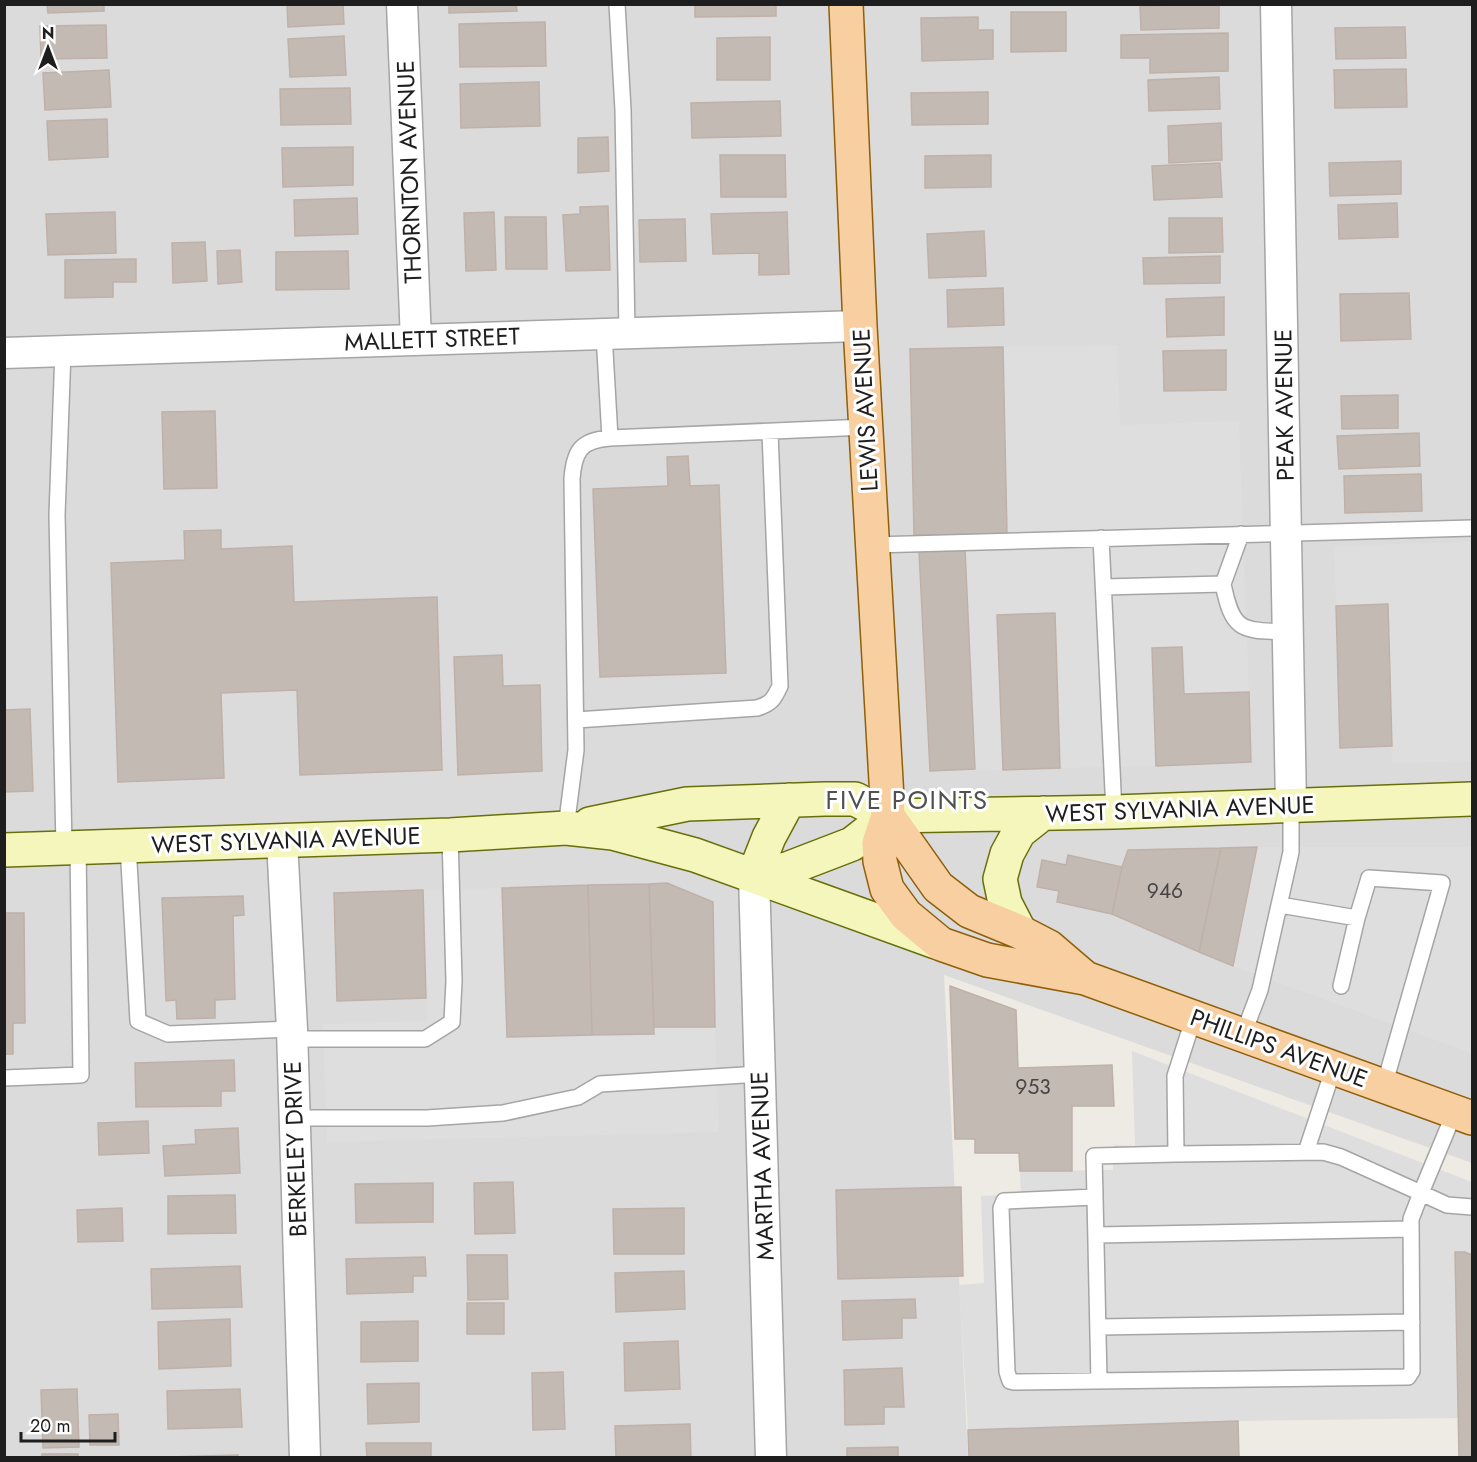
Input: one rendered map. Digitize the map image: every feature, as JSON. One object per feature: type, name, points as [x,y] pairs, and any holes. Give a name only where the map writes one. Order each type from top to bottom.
[{"type":"main road","name":"LEWIS AVENUE","points":[[846,4],[860,326],[888,816]]},
{"type":"main road","name":"WEST SYLVANIA AVENUE","points":[[4,850],[450,835],[566,828],[687,804],[789,800],[855,799],[888,816],[1114,812],[1473,799]]},
{"type":"main road","points":[[754,876],[769,837],[789,800]]},
{"type":"main road","points":[[1020,932],[1005,903],[1000,879],[1007,854],[1019,832],[1043,813]]},
{"type":"main road","points":[[754,876],[787,869],[852,844],[888,816]]},
{"type":"main road","name":"PHILLIPS AVENUE","points":[[888,816],[938,887],[969,911],[1020,932],[1048,947],[1085,978]]},
{"type":"main road","name":"PHILLIPS AVENUE","points":[[888,816],[879,843],[886,889],[906,915],[941,944],[987,960],[1085,978],[1464,1114]]},
{"type":"main road","name":"WEST SYLVANIA AVENUE","points":[[566,828],[613,833],[695,855],[941,944]]},
{"type":"street","name":"THORNTON AVENUE","points":[[402,4],[416,340]]},
{"type":"street","name":"PEAK AVENUE","points":[[1276,4],[1291,805]]},
{"type":"street","name":"MALLETT STREET","points":[[4,353],[860,326]]},
{"type":"street","name":"BERKELEY DRIVE","points":[[282,841],[292,1034],[305,1458]]},
{"type":"street","name":"MARTHA AVENUE","points":[[754,876],[771,1458]]},
{"type":"lane","points":[[610,438],[623,110],[617,4]]},
{"type":"lane","points":[[4,1078],[81,1075],[57,514],[63,351]]},
{"type":"lane","points":[[566,828],[576,750],[572,478],[574,460],[582,447],[595,439],[866,427]]},
{"type":"lane","points":[[576,720],[757,708],[770,704],[775,697],[780,686],[770,432]]},
{"type":"lane","points":[[873,545],[1473,528]]},
{"type":"lane","points":[[1241,534],[1223,584],[1230,614],[1239,625],[1251,630],[1288,632]]},
{"type":"lane","points":[[1101,538],[1114,812]]},
{"type":"lane","points":[[1104,587],[1223,584]]},
{"type":"lane","points":[[1243,1035],[1260,990],[1291,852],[1291,805]]},
{"type":"lane","points":[[128,845],[138,1021],[168,1034],[292,1034],[425,1039],[452,1022],[454,981],[450,835]]},
{"type":"lane","points":[[1341,986],[1357,918],[1370,878],[1442,883],[1384,1086]]},
{"type":"lane","points":[[1280,904],[1357,918]]},
{"type":"lane","points":[[1176,1154],[1175,1076],[1194,1017]]},
{"type":"lane","points":[[1306,1152],[1334,1067]]},
{"type":"lane","points":[[294,1118],[427,1118],[503,1113],[578,1097],[600,1084],[760,1074]]},
{"type":"lane","points":[[1095,1197],[1004,1201],[1001,1208],[1010,1381],[1404,1378],[1411,1375],[1412,1371],[1411,1219],[1421,1193],[1464,1114]]},
{"type":"lane","points":[[1099,1381],[1094,1156],[1323,1152],[1341,1157],[1448,1205],[1473,1207]]},
{"type":"lane","points":[[1096,1235],[1411,1229]]},
{"type":"lane","points":[[1098,1327],[1412,1322]]},
{"type":"shaded area","points":[[5,5],[1472,5],[1472,1163],[944,975],[968,1457],[5,1458]]},
{"type":"shaded area","points":[[1117,345],[1120,425],[1239,421],[1249,692],[1184,694],[1182,647],[1152,648],[1156,766],[1060,768],[1055,614],[998,615],[1003,770],[975,769],[963,534],[1003,347]]},
{"type":"shaded area","points":[[1472,542],[1472,761],[1392,763],[1388,605],[1336,606],[1334,546]]},
{"type":"shaded area","points":[[1257,847],[1472,847],[1471,1053],[1233,966]]},
{"type":"shaded area","points":[[502,888],[507,1037],[653,1034],[654,1027],[715,1027],[719,1132],[327,1142],[323,1024],[427,1021],[423,890]]},
{"type":"shaded area","points":[[1132,1051],[1472,1182],[1472,1255],[1455,1252],[1459,1418],[1238,1421],[968,1430],[959,1285],[984,1283],[981,1196],[1021,1194],[1020,1171],[1113,1170],[1114,1145],[1135,1146]]},
{"type":"building","points":[[47,4],[104,4],[104,11],[48,13]]},
{"type":"building","points":[[287,4],[343,4],[344,24],[288,27]]},
{"type":"building","points":[[449,4],[516,4],[517,11],[449,13]]},
{"type":"building","points":[[695,4],[776,4],[776,16],[695,17]]},
{"type":"building","points":[[1219,4],[1219,28],[1141,30],[1140,6]]},
{"type":"building","points":[[1011,12],[1066,12],[1066,51],[1011,52]]},
{"type":"building","points":[[978,17],[978,30],[993,30],[993,59],[922,61],[921,18]]},
{"type":"building","points":[[545,22],[546,66],[460,67],[459,24]]},
{"type":"building","points":[[106,25],[107,58],[41,59],[40,26]]},
{"type":"building","points":[[1405,27],[1406,58],[1336,59],[1335,28]]},
{"type":"building","points":[[1228,33],[1228,71],[1150,73],[1150,58],[1121,58],[1121,35]]},
{"type":"building","points":[[344,36],[346,75],[290,77],[288,39]]},
{"type":"building","points":[[770,37],[770,80],[717,80],[717,38]]},
{"type":"building","points":[[1406,69],[1407,107],[1335,108],[1334,70]]},
{"type":"building","points":[[109,70],[111,107],[45,110],[43,73]]},
{"type":"building","points":[[1219,77],[1220,109],[1149,111],[1148,80]]},
{"type":"building","points":[[539,82],[540,126],[461,128],[460,84]]},
{"type":"building","points":[[350,88],[351,124],[281,125],[280,89]]},
{"type":"building","points":[[988,92],[988,124],[912,125],[911,93]]},
{"type":"building","points":[[780,101],[781,136],[692,138],[691,103]]},
{"type":"building","points":[[107,119],[108,157],[49,160],[47,121]]},
{"type":"building","points":[[1221,123],[1222,160],[1169,163],[1168,126]]},
{"type":"building","points":[[608,137],[609,171],[578,173],[578,138]]},
{"type":"building","points":[[353,147],[353,185],[283,187],[282,148]]},
{"type":"building","points":[[720,155],[785,155],[786,197],[721,197]]},
{"type":"building","points":[[991,155],[991,187],[925,188],[925,156]]},
{"type":"building","points":[[1401,161],[1401,194],[1330,196],[1329,163]]},
{"type":"building","points":[[1220,163],[1222,197],[1154,200],[1152,166]]},
{"type":"building","points":[[357,198],[358,234],[295,236],[294,200]]},
{"type":"building","points":[[1397,203],[1398,237],[1339,239],[1338,205]]},
{"type":"building","points":[[608,206],[610,270],[566,271],[563,215],[580,214],[580,207]]},
{"type":"building","points":[[115,212],[116,253],[48,255],[46,214]]},
{"type":"building","points":[[494,212],[496,270],[466,271],[464,213]]},
{"type":"building","points":[[787,212],[789,274],[759,275],[759,253],[713,254],[711,214]]},
{"type":"building","points":[[505,217],[546,217],[547,269],[506,269]]},
{"type":"building","points":[[1169,218],[1222,218],[1223,252],[1169,253]]},
{"type":"building","points":[[685,219],[686,261],[640,262],[639,220]]},
{"type":"building","points":[[984,231],[986,276],[929,278],[927,234]]},
{"type":"building","points":[[205,242],[207,281],[173,283],[172,243]]},
{"type":"building","points":[[240,250],[242,282],[218,284],[217,251]]},
{"type":"building","points":[[348,251],[349,289],[276,290],[276,252]]},
{"type":"building","points":[[1220,256],[1220,283],[1144,284],[1143,258]]},
{"type":"building","points":[[136,259],[136,282],[113,282],[113,297],[65,298],[65,260]]},
{"type":"building","points":[[1003,288],[1004,325],[948,327],[947,290]]},
{"type":"building","points":[[1409,293],[1411,339],[1341,341],[1340,294]]},
{"type":"building","points":[[1224,297],[1224,335],[1167,337],[1166,299]]},
{"type":"building","points":[[1003,347],[1007,534],[914,535],[910,349]]},
{"type":"building","points":[[1226,350],[1226,390],[1164,391],[1163,351]]},
{"type":"building","points":[[1398,395],[1398,428],[1342,429],[1341,396]]},
{"type":"building","points":[[215,411],[217,488],[164,489],[162,412]]},
{"type":"building","points":[[1419,433],[1420,466],[1339,469],[1337,436]]},
{"type":"building","points":[[688,456],[690,486],[719,485],[726,673],[600,677],[593,489],[668,486],[667,457]]},
{"type":"building","points":[[1421,474],[1422,511],[1345,513],[1344,476]]},
{"type":"building","points":[[221,530],[221,549],[292,546],[294,602],[437,597],[442,770],[300,775],[297,690],[221,693],[224,778],[118,782],[111,563],[185,560],[184,531]]},
{"type":"building","points":[[965,549],[975,769],[930,771],[919,551]]},
{"type":"building","points":[[1388,604],[1392,746],[1340,748],[1336,606]]},
{"type":"building","points":[[1055,613],[1060,768],[1003,770],[997,615]]},
{"type":"building","points":[[1182,647],[1184,694],[1249,692],[1251,762],[1156,766],[1152,648]]},
{"type":"building","points":[[502,655],[503,686],[540,685],[542,771],[458,775],[454,657]]},
{"type":"building","points":[[30,709],[33,791],[4,792],[4,710]]},
{"type":"building","points":[[1257,847],[1233,966],[1199,952],[1221,848]]},
{"type":"building","points":[[1221,848],[1199,952],[1112,914],[1128,850]]},
{"type":"building","points":[[1068,855],[1122,867],[1112,914],[1057,902],[1059,891],[1037,887],[1042,860],[1066,865]]},
{"type":"building","points":[[667,883],[713,902],[715,1027],[654,1027],[649,884]]},
{"type":"building","points":[[649,884],[654,1034],[592,1035],[588,885]]},
{"type":"building","points":[[588,885],[592,1035],[507,1037],[502,888]]},
{"type":"building","points":[[423,890],[426,998],[337,1001],[334,893]]},
{"type":"building","points":[[243,896],[244,915],[233,916],[235,999],[215,1000],[215,1018],[177,1019],[176,1000],[166,1001],[162,898]]},
{"type":"building","points":[[4,913],[24,913],[25,1023],[13,1023],[13,1054],[4,1054]]},
{"type":"building","points":[[950,986],[1016,1010],[1018,1068],[1112,1065],[1114,1106],[1072,1106],[1072,1171],[1020,1171],[1019,1153],[975,1153],[975,1139],[955,1139]]},
{"type":"building","points":[[234,1060],[235,1091],[221,1091],[221,1106],[136,1107],[135,1063]]},
{"type":"building","points":[[148,1121],[149,1153],[99,1155],[98,1123]]},
{"type":"building","points":[[238,1128],[240,1173],[165,1176],[163,1146],[196,1144],[195,1130]]},
{"type":"building","points":[[513,1182],[515,1233],[475,1234],[474,1183]]},
{"type":"building","points":[[433,1183],[433,1222],[356,1223],[355,1184]]},
{"type":"building","points":[[961,1187],[963,1276],[838,1279],[836,1190]]},
{"type":"building","points":[[235,1195],[236,1233],[168,1234],[168,1196]]},
{"type":"building","points":[[122,1208],[123,1241],[78,1242],[77,1210]]},
{"type":"building","points":[[684,1208],[684,1254],[614,1254],[613,1209]]},
{"type":"building","points":[[1455,1252],[1472,1255],[1472,1458],[1459,1458]]},
{"type":"building","points":[[467,1255],[507,1255],[508,1299],[468,1300]]},
{"type":"building","points":[[425,1257],[426,1276],[413,1276],[413,1292],[347,1294],[346,1259]]},
{"type":"building","points":[[240,1266],[242,1307],[152,1309],[151,1269]]},
{"type":"building","points":[[684,1271],[685,1309],[616,1312],[615,1273]]},
{"type":"building","points":[[915,1299],[916,1318],[902,1318],[902,1338],[843,1340],[842,1301]]},
{"type":"building","points":[[467,1303],[504,1303],[504,1334],[467,1334]]},
{"type":"building","points":[[230,1319],[231,1366],[159,1369],[158,1322]]},
{"type":"building","points":[[418,1321],[418,1361],[361,1362],[361,1322]]},
{"type":"building","points":[[678,1341],[680,1389],[625,1391],[624,1343]]},
{"type":"building","points":[[902,1368],[904,1407],[884,1407],[884,1424],[845,1425],[844,1370]]},
{"type":"building","points":[[563,1372],[565,1429],[533,1430],[532,1373]]},
{"type":"building","points":[[419,1383],[419,1422],[368,1424],[367,1384]]},
{"type":"building","points":[[77,1389],[79,1447],[43,1448],[41,1390]]},
{"type":"building","points":[[240,1389],[242,1427],[168,1429],[167,1391]]},
{"type":"building","points":[[118,1414],[119,1445],[90,1445],[89,1415]]},
{"type":"building","points":[[1238,1421],[1239,1458],[969,1458],[968,1430]]},
{"type":"building","points":[[690,1424],[691,1458],[616,1458],[615,1426]]},
{"type":"building","points":[[366,1443],[431,1443],[431,1458],[367,1458]]},
{"type":"building","points":[[898,1447],[898,1458],[847,1458],[847,1448]]},
{"type":"building","points":[[42,1454],[78,1454],[78,1458],[42,1458]]},
{"type":"building","points":[[238,1455],[238,1458],[168,1458],[168,1457]]},
{"type":"district","name":"FIVE POINTS","points":[[907,800]]}]
